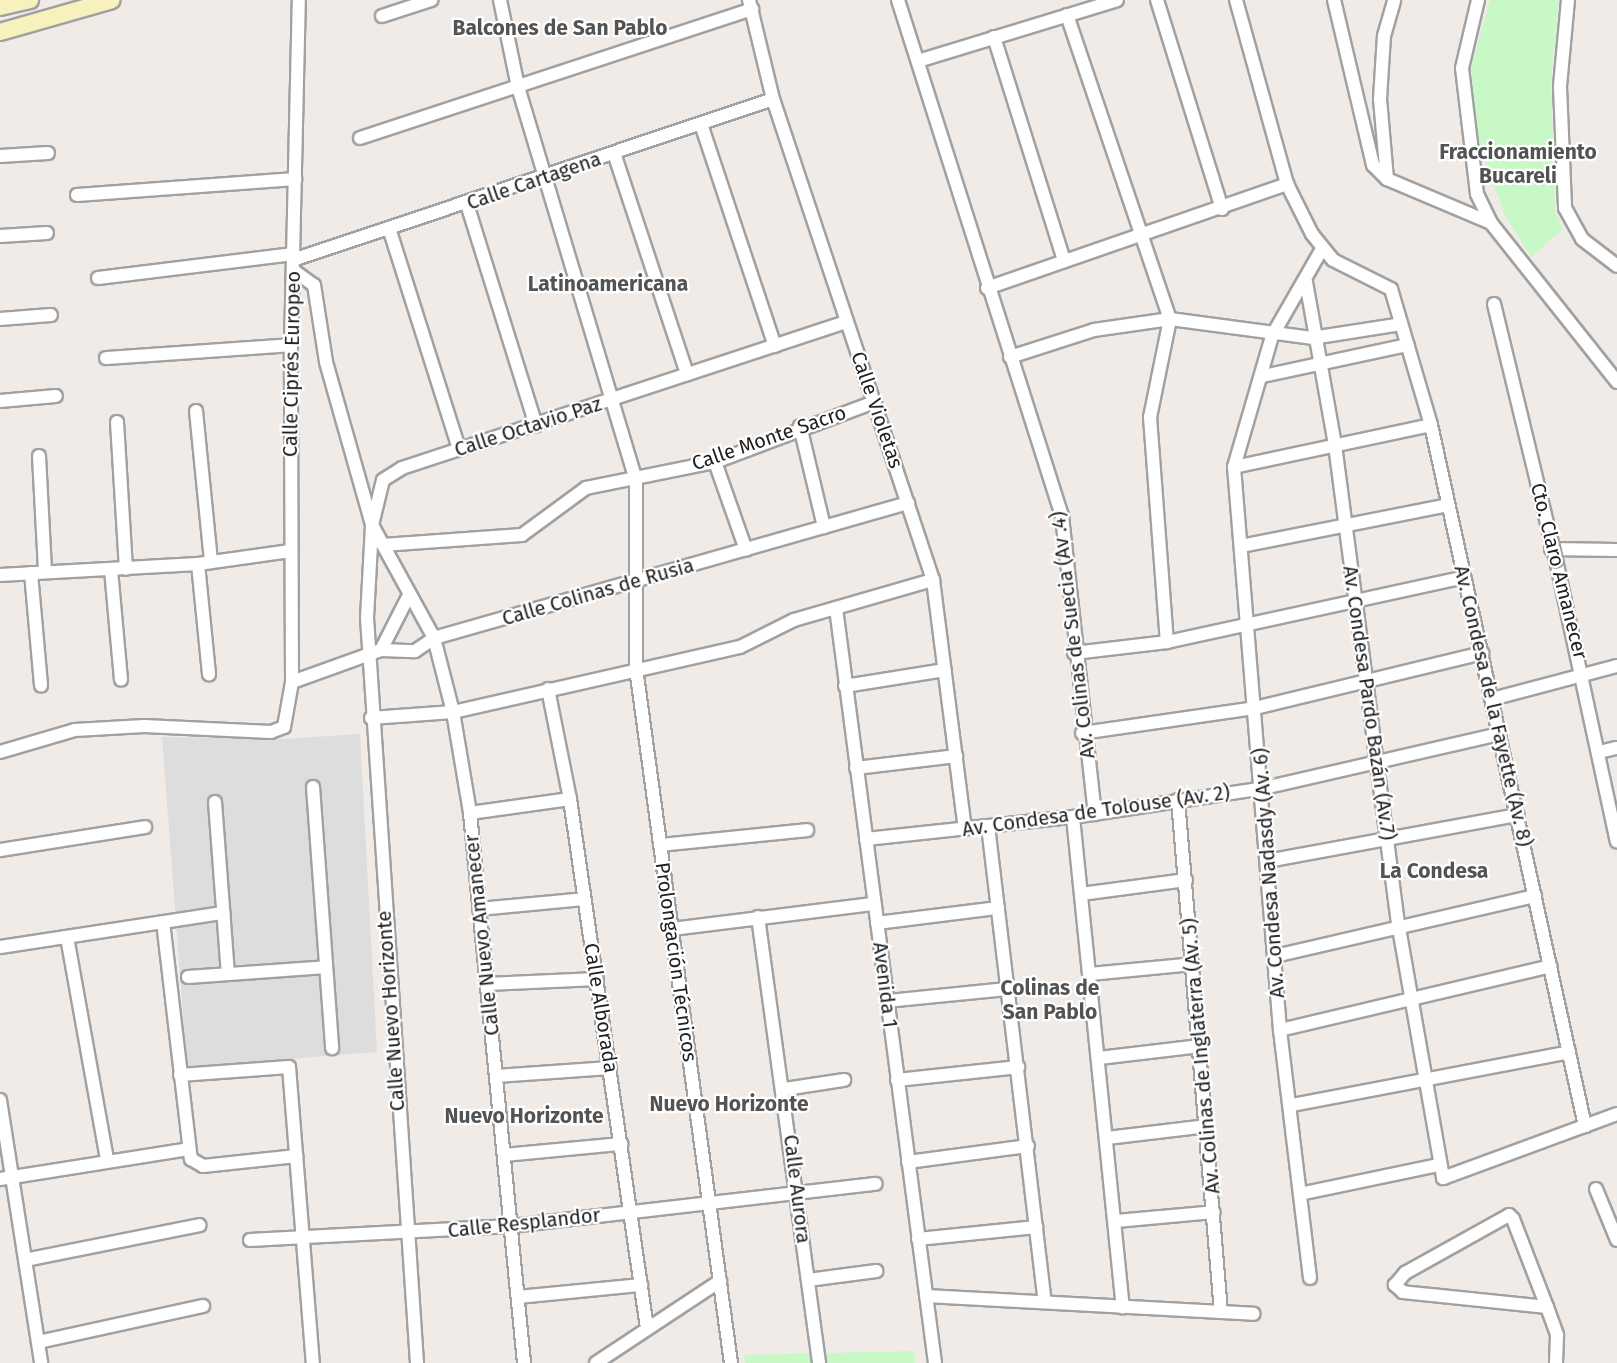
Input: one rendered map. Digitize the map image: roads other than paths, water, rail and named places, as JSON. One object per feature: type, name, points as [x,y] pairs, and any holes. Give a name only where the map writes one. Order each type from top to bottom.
[{"type":"main road","points":[[0,7],[30,0]]},
{"type":"main road","points":[[0,32],[112,0]]},
{"type":"street","name":"Calle Ciprés Europeo","points":[[0,752],[75,730],[144,726],[271,732],[284,727],[292,682],[291,345],[299,0]]},
{"type":"street","points":[[382,16],[431,0]]},
{"type":"street","name":"Prolongación Técnicos","points":[[500,0],[518,87],[635,478],[636,668],[731,1363]]},
{"type":"street","name":"Av. Colinas de Suecia (Av .4)","points":[[898,0],[987,288],[1062,516],[1075,652],[1095,814]]},
{"type":"street","points":[[918,61],[1117,0]]},
{"type":"street","points":[[1157,0],[1222,209]]},
{"type":"street","points":[[1234,467],[1263,376],[1272,336],[1306,282],[1322,249],[1287,184],[1236,0]]},
{"type":"street","points":[[1334,0],[1365,147],[1387,179],[1491,223]]},
{"type":"street","points":[[1387,179],[1380,99],[1384,36],[1394,0]]},
{"type":"street","points":[[1478,0],[1462,68],[1477,194],[1491,223],[1617,382]]},
{"type":"street","points":[[1568,0],[1560,87],[1565,208],[1582,240],[1617,266]]},
{"type":"street","points":[[360,138],[518,87],[751,5]]},
{"type":"street","name":"Calle Violetas","points":[[751,5],[773,99],[933,580],[965,829]]},
{"type":"street","points":[[1067,15],[1170,319],[1150,417],[1167,642]]},
{"type":"street","points":[[994,37],[1065,261]]},
{"type":"street","name":"Calle Cartagena","points":[[98,278],[293,261],[545,178],[773,99]]},
{"type":"street","points":[[701,124],[775,346]]},
{"type":"street","points":[[0,156],[48,153]]},
{"type":"street","points":[[614,153],[687,374]]},
{"type":"street","points":[[77,195],[295,179]]},
{"type":"street","points":[[987,288],[1222,209],[1287,184]]},
{"type":"street","points":[[467,204],[536,425]]},
{"type":"street","points":[[389,228],[459,449]]},
{"type":"street","points":[[0,236],[47,232]]},
{"type":"street","name":"Av. Condesa de la Fayette (Av. 8)","points":[[1322,249],[1356,274],[1391,289],[1408,345],[1431,425],[1585,1126]]},
{"type":"street","points":[[293,261],[314,285],[326,362],[372,525]]},
{"type":"street","name":"Av. Condesa Pardo Bazán (Av.7)","points":[[1306,282],[1312,338],[1335,444],[1344,527],[1389,841],[1399,928],[1439,1165],[1448,1180],[1585,1126]]},
{"type":"street","name":"Cto. Claro Amanecer","points":[[1494,304],[1584,674],[1616,836]]},
{"type":"street","points":[[0,319],[51,315]]},
{"type":"street","points":[[1010,357],[1094,330],[1170,319],[1272,336],[1312,338],[1342,336],[1401,324]]},
{"type":"street","name":"Calle Octavio Paz","points":[[370,658],[372,525],[382,480],[402,468],[846,322]]},
{"type":"street","points":[[1342,336],[1346,359]]},
{"type":"street","points":[[106,358],[291,345]]},
{"type":"street","points":[[1263,376],[1408,345]]},
{"type":"street","points":[[0,401],[56,396]]},
{"type":"street","name":"Calle Monte Sacro","points":[[383,545],[428,546],[522,535],[586,488],[716,462],[800,426],[875,402]]},
{"type":"street","points":[[196,411],[211,562]]},
{"type":"street","points":[[117,422],[126,569]]},
{"type":"street","points":[[1234,467],[1431,425]]},
{"type":"street","points":[[800,426],[824,527]]},
{"type":"street","points":[[39,456],[45,572]]},
{"type":"street","points":[[716,462],[746,550]]},
{"type":"street","name":"Av. Condesa Nadasdy (Av. 6)","points":[[1234,467],[1246,626],[1264,788],[1280,1030],[1293,1105],[1299,1194],[1310,1278]]},
{"type":"street","name":"Calle Colinas de Rusia","points":[[381,650],[415,651],[434,638],[636,583],[908,503]]},
{"type":"street","points":[[1241,546],[1448,505]]},
{"type":"street","name":"Calle Nuevo Amanecer","points":[[372,525],[434,638],[453,712],[470,813],[524,1363]]},
{"type":"street","points":[[1553,549],[1617,550]]},
{"type":"street","points":[[0,575],[198,564],[290,551]]},
{"type":"street","points":[[198,564],[209,674]]},
{"type":"street","points":[[111,570],[121,680]]},
{"type":"street","points":[[31,573],[41,686]]},
{"type":"street","points":[[1075,652],[1167,642],[1356,603],[1464,577]]},
{"type":"street","points":[[371,718],[453,712],[636,668],[740,647],[794,621],[933,580]]},
{"type":"street","points":[[292,682],[370,658],[381,650],[409,595]]},
{"type":"street","name":"Avenida 1","points":[[836,608],[935,1363]]},
{"type":"street","points":[[1084,733],[1256,708],[1482,653]]},
{"type":"street","name":"Calle Nuevo Horizonte","points":[[370,658],[371,718],[417,1363]]},
{"type":"street","points":[[1492,699],[1617,666]]},
{"type":"street","points":[[845,686],[945,670]]},
{"type":"street","name":"Calle Alborada","points":[[548,689],[570,799],[647,1328]]},
{"type":"street","name":"Av. Condesa de Tolouse (Av. 2)","points":[[866,839],[1073,817],[1264,788],[1500,734]]},
{"type":"street","points":[[1599,752],[1617,748]]},
{"type":"street","points":[[856,768],[956,756]]},
{"type":"street","points":[[313,787],[332,1048]]},
{"type":"street","points":[[470,813],[570,799]]},
{"type":"street","name":"Av. Colinas de Inglaterra (Av. 5)","points":[[1178,800],[1221,1312]]},
{"type":"street","points":[[215,802],[228,973]]},
{"type":"street","points":[[1268,861],[1389,841],[1518,815]]},
{"type":"street","points":[[1073,817],[1123,1307]]},
{"type":"street","points":[[988,826],[1028,1146],[1044,1299]]},
{"type":"street","points":[[0,850],[145,827]]},
{"type":"street","points":[[660,845],[807,830]]},
{"type":"street","points":[[1081,894],[1186,880]]},
{"type":"street","points":[[1275,956],[1535,896]]},
{"type":"street","points":[[479,909],[584,899]]},
{"type":"street","points":[[672,929],[874,903]]},
{"type":"street","points":[[877,923],[998,908]]},
{"type":"street","points":[[0,947],[223,913]]},
{"type":"street","name":"Calle Aurora","points":[[758,917],[785,1089],[819,1358]]},
{"type":"street","points":[[163,922],[189,1149],[196,1165],[296,1156]]},
{"type":"street","points":[[67,937],[107,1159]]},
{"type":"street","points":[[1090,974],[1193,964]]},
{"type":"street","points":[[1280,1030],[1411,1002],[1551,966]]},
{"type":"street","points":[[188,977],[326,968]]},
{"type":"street","points":[[487,984],[597,979]]},
{"type":"street","points":[[887,1001],[1008,989]]},
{"type":"street","points":[[1099,1058],[1200,1046]]},
{"type":"street","points":[[1293,1105],[1569,1052]]},
{"type":"street","points":[[180,1075],[289,1067],[313,1363]]},
{"type":"street","points":[[897,1080],[1018,1067]]},
{"type":"street","points":[[496,1076],[610,1068]]},
{"type":"street","points":[[785,1089],[844,1080]]},
{"type":"street","points":[[0,1100],[6,1178],[25,1260],[41,1363]]},
{"type":"street","points":[[1585,1126],[1617,1114]]},
{"type":"street","points":[[1107,1138],[1207,1126]]},
{"type":"street","points":[[504,1155],[621,1144]]},
{"type":"street","points":[[908,1162],[1028,1146]]},
{"type":"street","points":[[6,1178],[107,1159],[189,1149]]},
{"type":"street","points":[[1299,1194],[1439,1165]]},
{"type":"street","name":"Calle Resplandor","points":[[250,1240],[304,1240],[511,1226],[797,1190],[876,1185]]},
{"type":"street","points":[[1596,1189],[1617,1240]]},
{"type":"street","points":[[1116,1221],[1214,1212]]},
{"type":"street","points":[[1547,1307],[1403,1293],[1395,1285],[1405,1273],[1509,1215],[1547,1307],[1557,1335],[1556,1363]]},
{"type":"street","points":[[25,1260],[200,1225]]},
{"type":"street","points":[[918,1239],[1036,1227]]},
{"type":"street","points":[[808,1280],[876,1271]]},
{"type":"street","points":[[596,1363],[720,1281]]},
{"type":"street","points":[[518,1297],[641,1285]]},
{"type":"street","points":[[926,1296],[1044,1299],[1123,1307],[1254,1314]]},
{"type":"street","points":[[38,1342],[203,1306]]},
{"type":"district","name":"Balcones de San Pablo","points":[[560,28]]},
{"type":"district","name":"Fraccionamiento Bucareli","points":[[1518,164]]},
{"type":"district","name":"Latinoamericana","points":[[608,284]]},
{"type":"district","name":"La Condesa","points":[[1434,871]]},
{"type":"district","name":"Colinas de San Pablo","points":[[1050,1000]]},
{"type":"district","name":"Nuevo Horizonte","points":[[729,1104]]},
{"type":"district","name":"Nuevo Horizonte","points":[[524,1116]]}]
